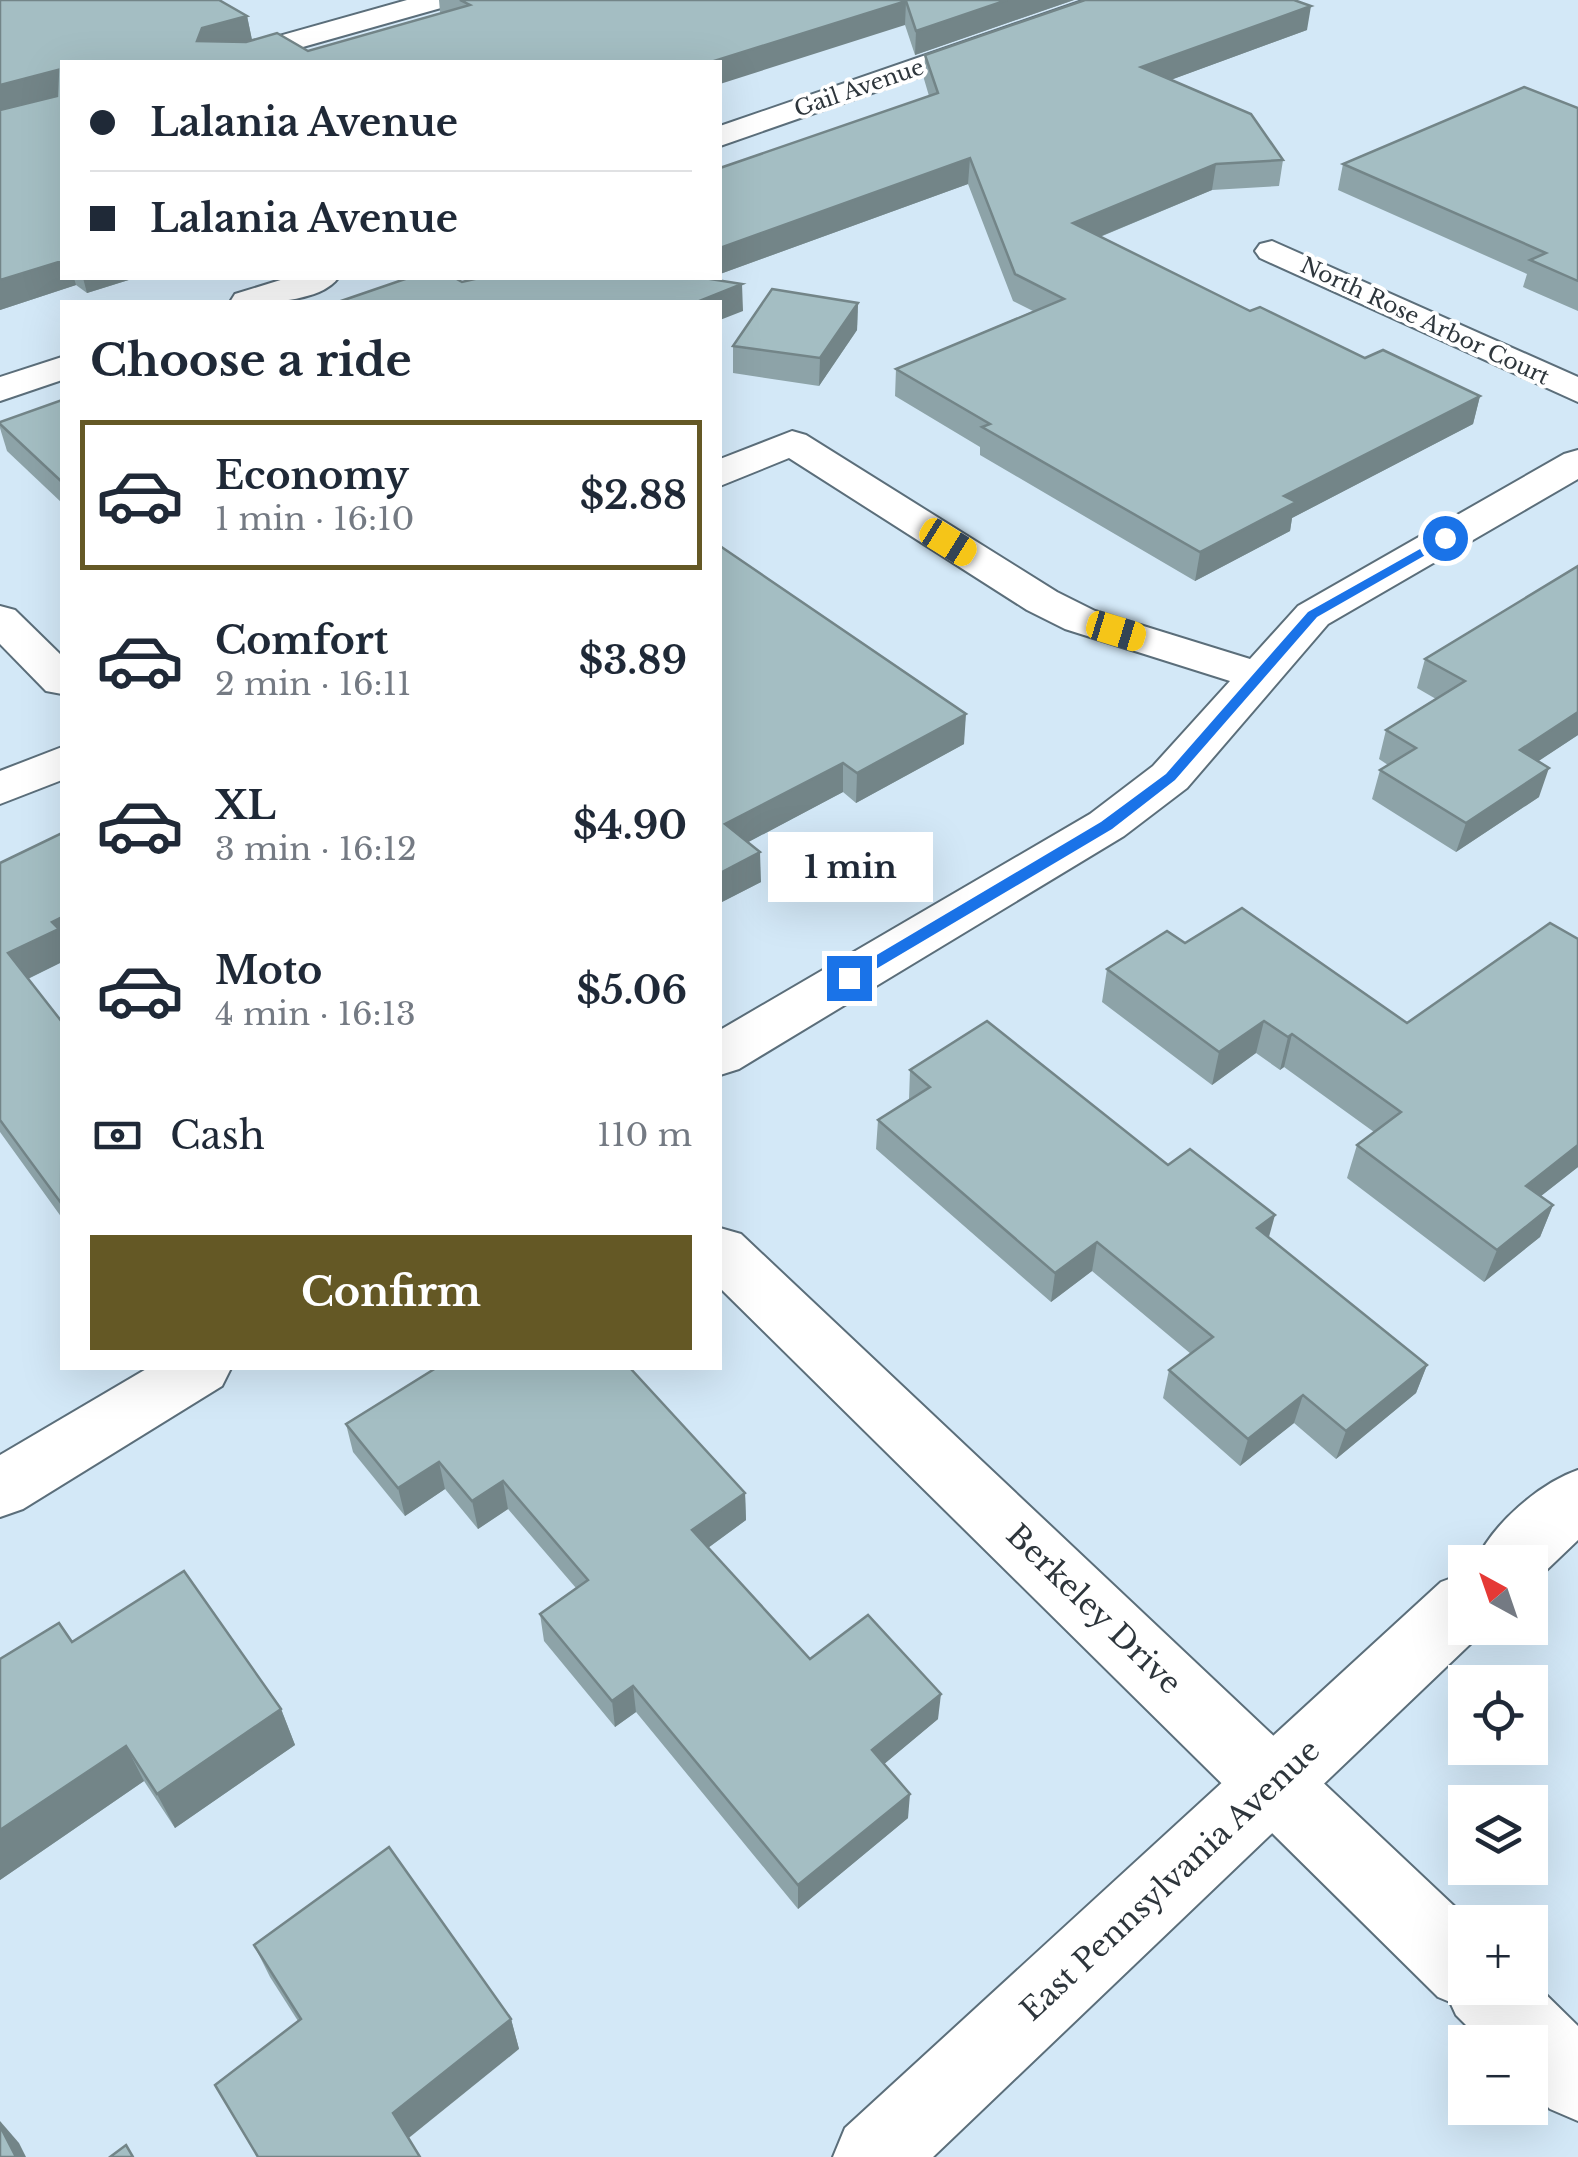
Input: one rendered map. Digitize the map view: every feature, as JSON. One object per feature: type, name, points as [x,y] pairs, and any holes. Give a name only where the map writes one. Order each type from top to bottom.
[{"type":"street","points":[[226,60],[438,0]]},
{"type":"street","name":"Gail Avenue","points":[[722,136],[1112,0]]},
{"type":"street","points":[[308,9],[342,28]]},
{"type":"street","name":"North Rose Arbor Court","points":[[1272,251],[1578,391]]},
{"type":"street","points":[[254,300],[314,280]]},
{"type":"street","points":[[0,390],[60,369]]},
{"type":"street","points":[[722,473],[792,443],[1042,601],[1080,620],[1260,676]]},
{"type":"street","points":[[722,1054],[1106,826],[1170,777],[1313,615],[1578,462]]},
{"type":"street","points":[[0,619],[60,679]]},
{"type":"street","points":[[0,789],[60,763]]},
{"type":"street","name":"Berkeley Drive","points":[[722,1253],[1448,1953]]},
{"type":"street","points":[[0,1488],[197,1370]]},
{"type":"street","points":[[1527,1545],[1578,1498]]},
{"type":"street","name":"East Pennsylvania Avenue","points":[[874,2157],[1448,1620]]},
{"type":"street","points":[[1500,2005],[1578,2081]]},
{"type":"building","points":[[0,0],[219,0],[247,16],[202,28],[197,41],[246,42],[277,33],[308,51],[470,5],[460,0],[1007,0],[916,31],[906,1],[717,60],[60,60],[60,262],[0,280],[0,110],[57,96],[58,70],[0,85]]},
{"type":"building","points":[[1085,0],[1294,0],[1311,6],[1141,67],[1251,114],[1283,160],[1216,164],[1073,223],[1250,311],[1260,307],[1365,358],[1383,350],[1480,396],[1284,496],[1296,502],[1200,552],[982,427],[990,424],[896,369],[1064,299],[1015,274],[970,158],[722,247],[722,167],[938,93],[925,55]]},
{"type":"building","points":[[1524,87],[1578,108],[1578,281],[1530,260],[1546,253],[1343,164]]},
{"type":"building","points":[[402,280],[717,280],[742,284],[702,300],[344,300]]},
{"type":"building","points":[[772,289],[858,303],[820,358],[733,346]]},
{"type":"building","points":[[60,401],[60,480],[0,424]]},
{"type":"building","points":[[722,547],[966,714],[857,773],[843,763],[725,824],[760,852],[722,872]]},
{"type":"building","points":[[1578,566],[1578,712],[1520,750],[1549,768],[1466,823],[1380,770],[1416,748],[1386,730],[1465,681],[1425,659]]},
{"type":"building","points":[[60,834],[60,918],[52,922],[59,929],[8,953],[60,1019],[60,1202],[0,1120],[0,863]]},
{"type":"building","points":[[1242,908],[1407,1023],[1550,923],[1578,939],[1578,1145],[1526,1186],[1553,1205],[1497,1250],[1357,1145],[1401,1112],[1292,1034],[1288,1037],[1264,1021],[1219,1052],[1107,969],[1167,931],[1185,943]]},
{"type":"building","points":[[987,1021],[1168,1165],[1190,1149],[1275,1215],[1257,1228],[1427,1365],[1346,1431],[1303,1395],[1248,1439],[1169,1370],[1213,1337],[1097,1242],[1055,1273],[878,1120],[930,1087],[910,1070]]},
{"type":"building","points":[[433,1370],[632,1370],[745,1493],[692,1530],[810,1659],[868,1615],[941,1694],[872,1750],[910,1794],[798,1885],[633,1686],[612,1701],[540,1614],[588,1580],[503,1481],[472,1501],[439,1462],[398,1488],[346,1424]]},
{"type":"building","points":[[184,1571],[281,1709],[157,1794],[126,1746],[0,1830],[0,1659],[59,1623],[72,1642]]},
{"type":"building","points":[[389,1847],[511,2019],[393,2113],[420,2157],[258,2157],[215,2085],[301,2019],[254,1945]]},
{"type":"building","points":[[0,2126],[16,2157],[0,2157]]},
{"type":"building","points":[[126,2145],[133,2157],[110,2157]]},
{"type":"route","points":[[849,978],[1106,826],[1170,777],[1313,615],[1445,538]]}]
